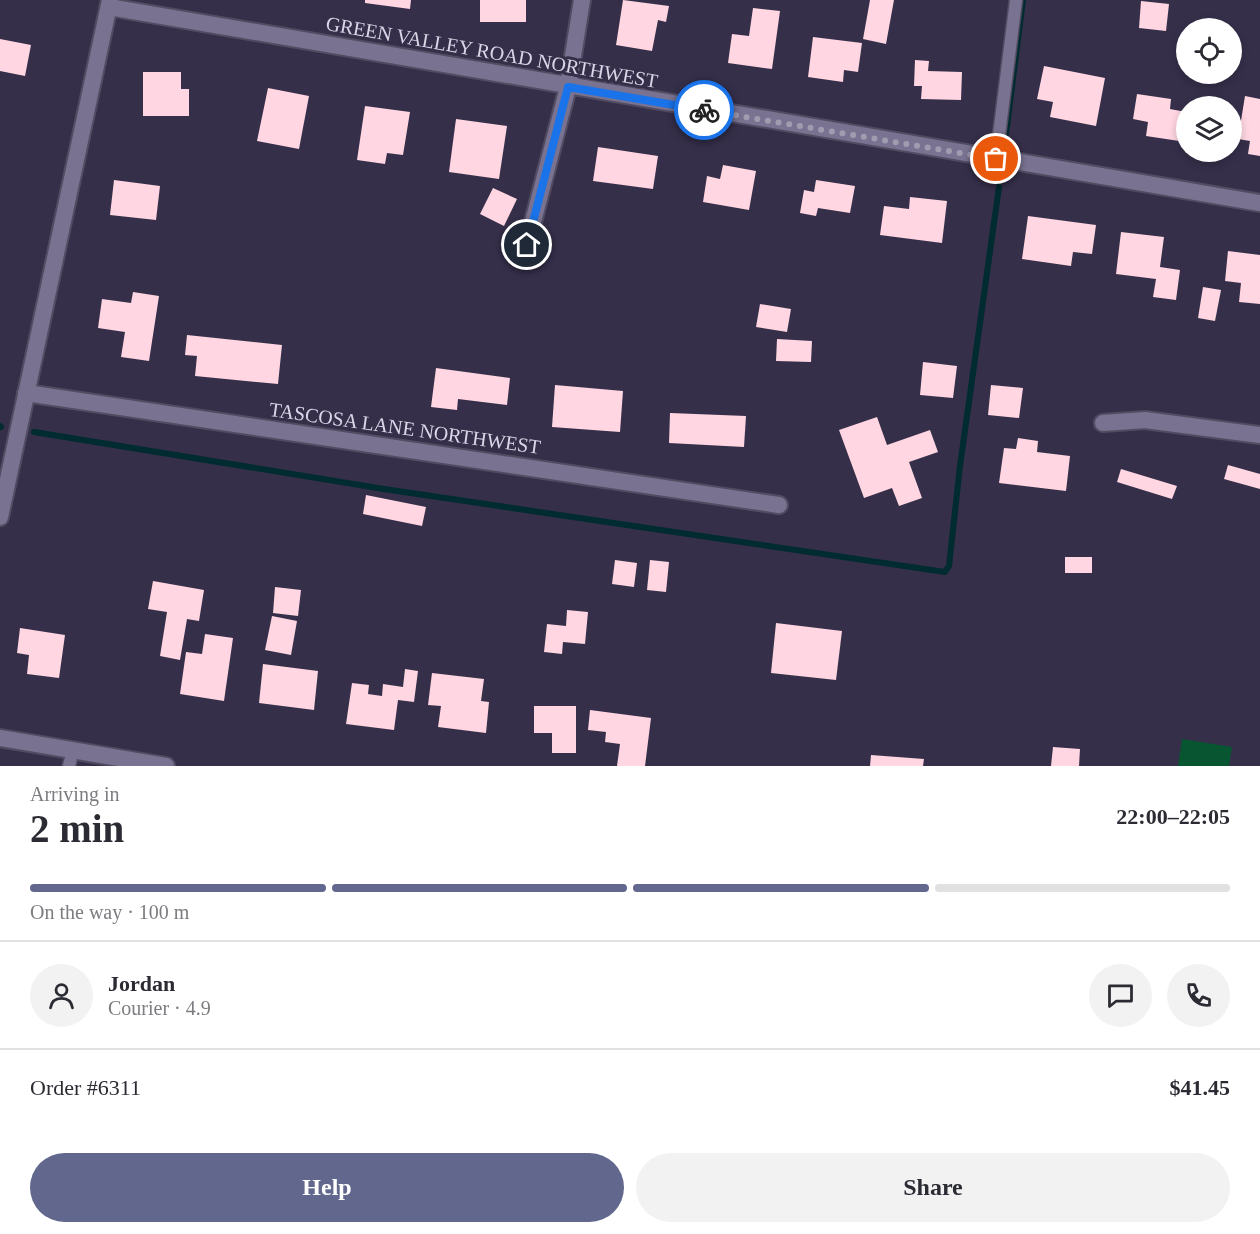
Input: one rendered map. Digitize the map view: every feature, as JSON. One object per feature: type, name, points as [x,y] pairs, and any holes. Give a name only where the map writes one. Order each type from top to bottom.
[{"type":"street","points":[[527,245],[568,87],[582,0]]},
{"type":"street","points":[[0,517],[109,4]]},
{"type":"street","name":"GREEN VALLEY ROAD NORTHWEST","points":[[109,4],[568,87],[1260,203]]},
{"type":"street","name":"TASCOSA LANE NORTHWEST","points":[[26,393],[779,505]]},
{"type":"street","points":[[1103,423],[1145,420],[1260,435]]},
{"type":"street","points":[[0,738],[71,758],[166,766]]},
{"type":"lane","points":[[996,159],[1016,0]]},
{"type":"green space","points":[[1182,739],[1232,747],[1229,766],[1178,766]]},
{"type":"building","points":[[365,0],[411,0],[410,9],[365,3]]},
{"type":"building","points":[[480,0],[526,0],[526,22],[480,22]]},
{"type":"building","points":[[623,0],[669,6],[666,22],[658,20],[652,51],[616,45]]},
{"type":"building","points":[[870,0],[894,0],[886,44],[863,39]]},
{"type":"building","points":[[1141,1],[1169,4],[1166,31],[1139,28]]},
{"type":"building","points":[[753,8],[780,11],[772,69],[728,63],[732,34],[749,36]]},
{"type":"building","points":[[813,37],[862,43],[858,72],[844,70],[843,82],[808,77]]},
{"type":"building","points":[[0,39],[31,45],[25,76],[0,71]]},
{"type":"building","points":[[915,60],[929,61],[928,71],[962,72],[961,100],[921,99],[922,86],[914,86]]},
{"type":"building","points":[[1044,66],[1105,78],[1096,126],[1050,117],[1053,102],[1037,99]]},
{"type":"building","points":[[143,72],[181,72],[181,89],[189,89],[189,116],[143,116]]},
{"type":"building","points":[[268,88],[309,96],[299,149],[257,141]]},
{"type":"building","points":[[1137,94],[1171,99],[1170,109],[1176,110],[1176,140],[1146,136],[1148,122],[1133,119]]},
{"type":"building","points":[[1245,96],[1260,99],[1260,156],[1248,154],[1250,141],[1242,140]]},
{"type":"building","points":[[365,106],[410,112],[403,155],[387,153],[385,164],[357,160]]},
{"type":"building","points":[[456,119],[507,126],[499,179],[449,172]]},
{"type":"building","points":[[598,147],[658,156],[653,189],[593,181]]},
{"type":"building","points":[[723,165],[756,171],[749,210],[703,202],[707,176],[720,179]]},
{"type":"building","points":[[114,180],[160,186],[156,220],[110,215]]},
{"type":"building","points":[[816,180],[855,186],[850,213],[818,208],[816,216],[800,213],[804,190],[814,192]]},
{"type":"building","points":[[493,188],[517,199],[504,226],[480,214]]},
{"type":"building","points":[[910,197],[947,201],[942,243],[880,235],[884,206],[909,209]]},
{"type":"building","points":[[1028,216],[1096,225],[1092,254],[1073,252],[1071,266],[1022,259]]},
{"type":"building","points":[[1121,232],[1164,237],[1160,267],[1180,270],[1176,300],[1153,297],[1156,279],[1116,274]]},
{"type":"building","points":[[1228,251],[1260,255],[1260,304],[1239,302],[1241,283],[1225,281]]},
{"type":"building","points":[[1203,287],[1221,290],[1215,321],[1198,318]]},
{"type":"building","points":[[133,292],[159,296],[149,361],[121,357],[125,332],[98,328],[102,299],[131,303]]},
{"type":"building","points":[[760,304],[791,309],[787,332],[756,327]]},
{"type":"building","points":[[187,335],[282,345],[278,384],[195,376],[197,356],[185,355]]},
{"type":"building","points":[[777,339],[812,341],[811,362],[776,361]]},
{"type":"building","points":[[923,362],[957,366],[953,398],[920,395]]},
{"type":"building","points":[[436,368],[510,378],[507,405],[458,399],[457,410],[431,407]]},
{"type":"building","points":[[555,385],[623,391],[620,432],[552,427]]},
{"type":"building","points":[[991,385],[1023,388],[1019,418],[988,415]]},
{"type":"building","points":[[670,413],[746,416],[744,447],[669,443]]},
{"type":"building","points":[[877,417],[887,445],[930,430],[938,452],[909,462],[922,498],[899,506],[892,488],[864,498],[839,430]]},
{"type":"building","points":[[1018,438],[1038,441],[1037,452],[1070,456],[1066,491],[999,483],[1004,448],[1016,449]]},
{"type":"building","points":[[1228,465],[1260,474],[1260,489],[1224,479]]},
{"type":"building","points":[[1121,469],[1177,486],[1172,499],[1117,482]]},
{"type":"building","points":[[366,495],[426,507],[422,526],[363,514]]},
{"type":"building","points":[[1065,557],[1092,557],[1092,573],[1065,573]]},
{"type":"building","points":[[615,560],[637,563],[634,587],[612,584]]},
{"type":"building","points":[[650,560],[669,562],[666,592],[647,590]]},
{"type":"building","points":[[153,581],[204,590],[199,621],[187,619],[180,660],[160,656],[167,612],[148,609]]},
{"type":"building","points":[[275,587],[301,590],[298,616],[273,613]]},
{"type":"building","points":[[567,610],[588,612],[585,644],[563,642],[562,654],[544,652],[547,624],[566,626]]},
{"type":"building","points":[[272,616],[297,621],[291,655],[265,650]]},
{"type":"building","points":[[776,623],[842,631],[836,680],[771,673]]},
{"type":"building","points":[[20,628],[65,635],[59,678],[27,674],[29,655],[17,653]]},
{"type":"building","points":[[205,634],[233,638],[224,701],[180,694],[186,652],[202,654]]},
{"type":"building","points":[[263,664],[318,671],[314,710],[259,703]]},
{"type":"building","points":[[405,669],[418,671],[414,702],[398,700],[394,730],[346,724],[352,683],[369,685],[368,694],[382,696],[383,684],[403,687]]},
{"type":"building","points":[[432,673],[484,679],[481,701],[489,702],[486,733],[438,727],[441,706],[428,705]]},
{"type":"building","points":[[534,706],[576,706],[576,753],[552,753],[552,733],[534,733]]},
{"type":"building","points":[[590,710],[651,718],[645,766],[617,766],[620,744],[605,742],[606,732],[588,730]]},
{"type":"building","points":[[1053,747],[1080,749],[1079,766],[1051,766]]},
{"type":"building","points":[[871,755],[924,759],[923,766],[870,766]]},
{"type":"waterway","points":[[1006,134],[1023,0]]},
{"type":"waterway","points":[[34,432],[384,489],[945,572],[949,566],[960,466],[999,187]]},
{"type":"way so far","points":[[704,110],[996,159]]},
{"type":"route","points":[[527,245],[568,87],[704,110]]}]
